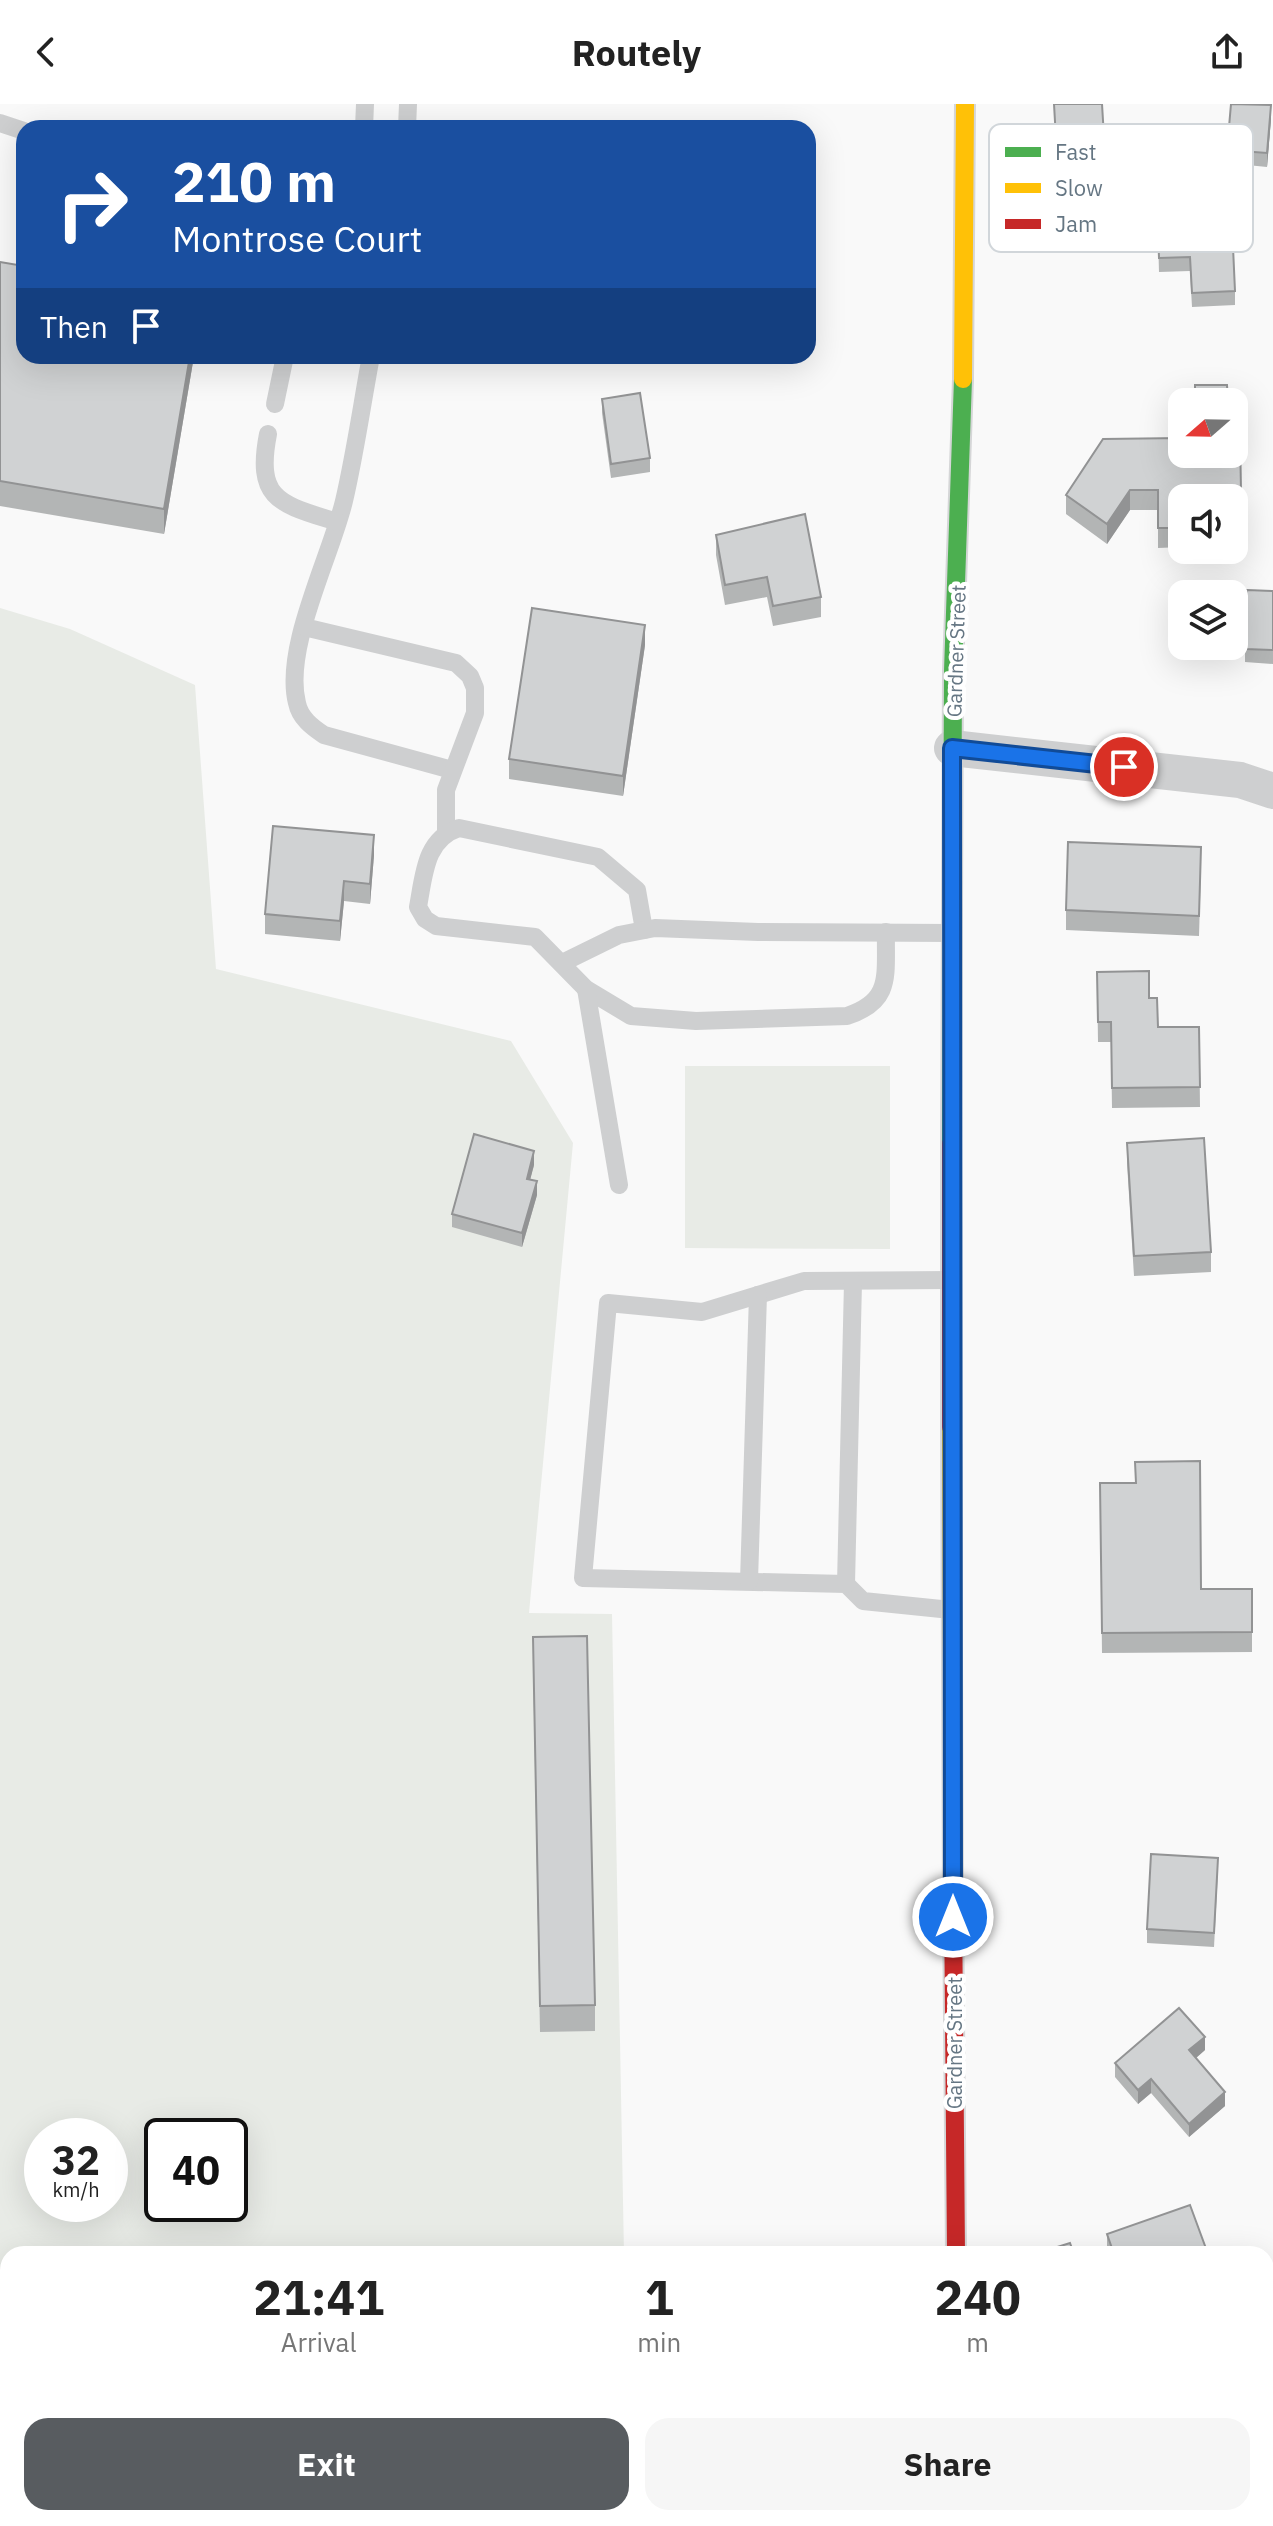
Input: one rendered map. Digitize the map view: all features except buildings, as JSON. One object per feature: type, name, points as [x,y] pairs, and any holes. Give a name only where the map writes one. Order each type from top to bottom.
[{"type":"street","name":"Gardner Street","points":[[956,2246],[951,1610],[952,748],[965,411],[965,104]]},
{"type":"street","points":[[952,748],[1240,780],[1273,791]]},
{"type":"lane","points":[[275,404],[283,364]]},
{"type":"lane","points":[[369,364],[337,522],[304,627],[295,678],[297,705],[307,724],[324,735],[452,770]]},
{"type":"lane","points":[[268,434],[263,462],[266,486],[272,495],[288,507],[337,522]]},
{"type":"lane","points":[[304,627],[456,663],[470,676],[475,688],[475,713],[452,770],[444,812],[446,832]]},
{"type":"lane","points":[[644,930],[637,890],[598,857],[459,828],[446,832],[434,843],[418,907],[425,919],[436,926],[535,937],[586,989],[631,1016],[696,1021],[847,1016],[879,1000],[885,978],[886,932]]},
{"type":"lane","points":[[562,963],[619,935],[644,930],[954,932]]},
{"type":"lane","points":[[586,989],[619,1185]]},
{"type":"lane","points":[[951,1280],[804,1281],[702,1312],[608,1303],[583,1578],[846,1584],[863,1601],[951,1610]]},
{"type":"lane","points":[[846,1584],[853,1282]]},
{"type":"lane","points":[[749,1581],[758,1295]]},
{"type":"shaded area","points":[[0,608],[70,629],[195,685],[216,969],[511,1041],[573,1143],[529,1613],[612,1614],[624,2246],[0,2246]]},
{"type":"shaded area","points":[[685,1066],[890,1066],[890,1249],[685,1248]]},
{"type":"traffic: fast","points":[[951,1144],[953,671],[963,379]]},
{"type":"traffic: slow","points":[[963,379],[965,104]]},
{"type":"traffic: slow","points":[[951,1427],[953,1900]]},
{"type":"traffic: jam","points":[[951,1144],[951,1427]]},
{"type":"traffic: jam","points":[[953,1900],[956,2246]]},
{"type":"route","points":[[953,1917],[952,748],[1124,767]]}]
